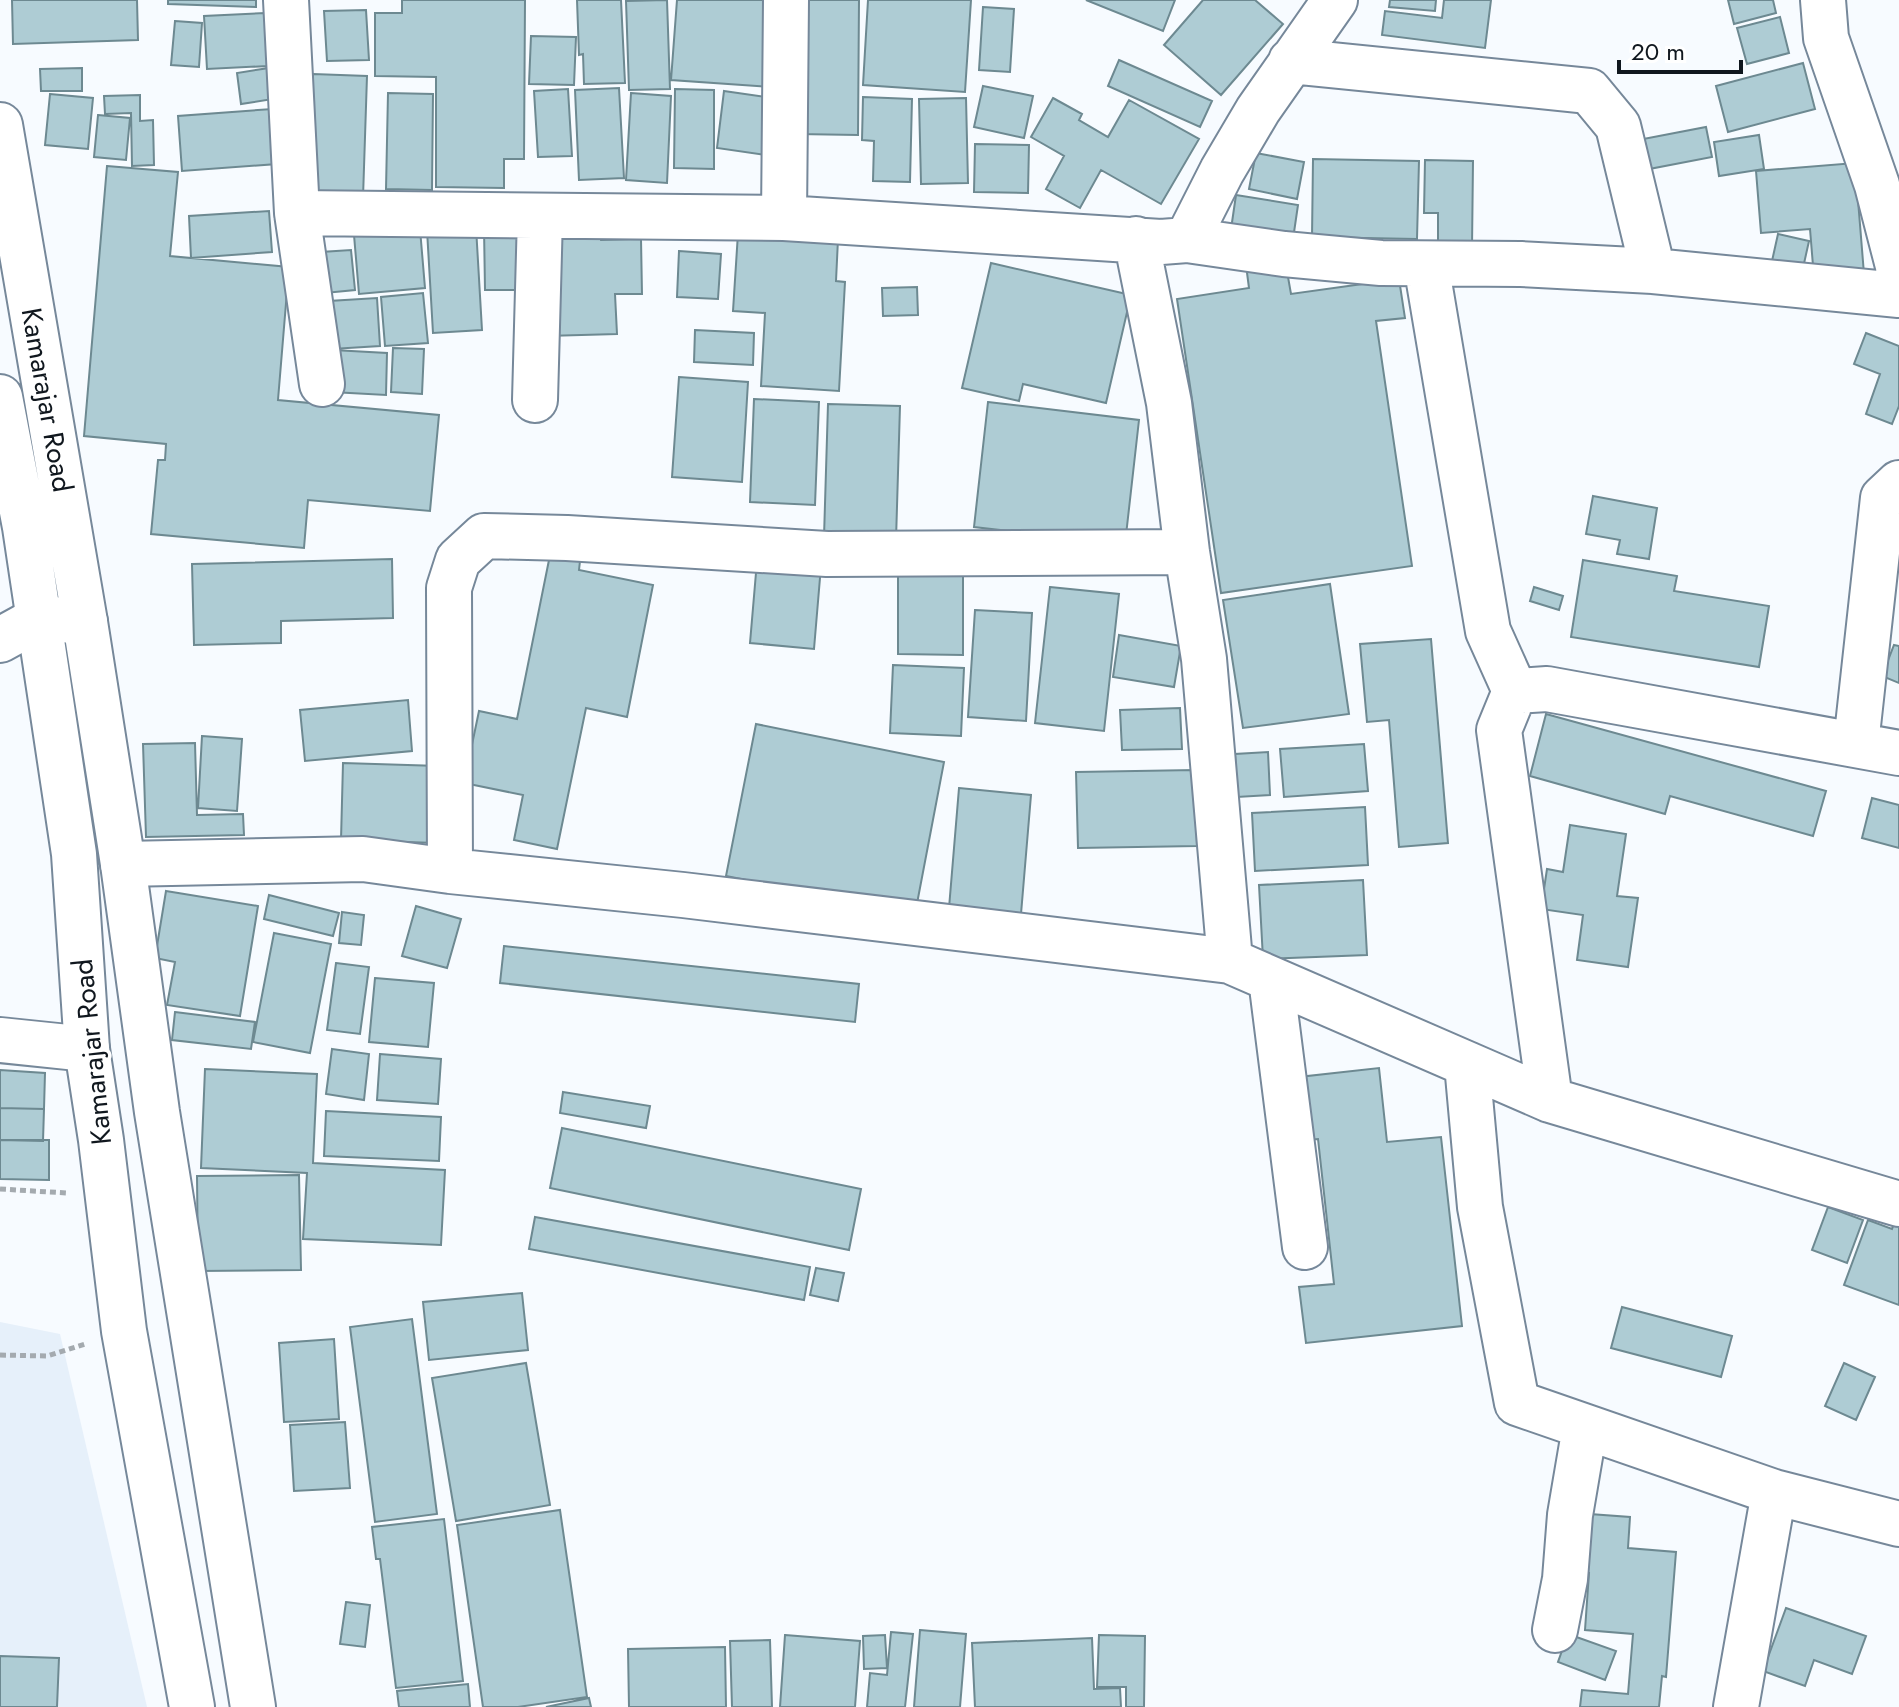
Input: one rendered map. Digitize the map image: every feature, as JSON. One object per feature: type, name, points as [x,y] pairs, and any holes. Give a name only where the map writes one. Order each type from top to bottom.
[{"type":"street","points":[[286,0],[297,213],[322,384]]},
{"type":"street","points":[[784,218],[786,0]]},
{"type":"street","points":[[1187,240],[1258,110],[1335,0]]},
{"type":"street","points":[[1823,0],[1826,38],[1877,185],[1899,270]]},
{"type":"street","points":[[1291,61],[1589,91],[1618,126],[1653,271]]},
{"type":"street","name":"Kamarajar Road","points":[[0,125],[85,622],[123,864],[157,1112],[253,1707]]},
{"type":"street","points":[[297,213],[784,218],[1161,242],[1187,240],[1284,254],[1426,264],[1521,264],[1653,271],[1899,295]]},
{"type":"street","points":[[535,400],[540,216]]},
{"type":"street","points":[[1136,239],[1169,403],[1204,659],[1230,961]]},
{"type":"street","points":[[1426,264],[1488,631],[1515,691],[1499,730],[1550,1100]]},
{"type":"street","name":"Kamarajar Road","points":[[0,397],[13,528],[40,618],[74,854],[87,1049],[124,1331],[192,1707]]},
{"type":"street","points":[[1856,744],[1883,498],[1899,483]]},
{"type":"street","points":[[450,871],[449,588],[458,560],[484,536],[827,554],[1187,552]]},
{"type":"street","points":[[0,640],[40,618],[85,622]]},
{"type":"street","points":[[1515,691],[1547,689],[1899,753]]},
{"type":"street","points":[[123,864],[363,859],[1230,961],[1550,1100],[1899,1204]]},
{"type":"street","points":[[1271,979],[1305,1247]]},
{"type":"street","points":[[0,1040],[87,1049]]},
{"type":"street","points":[[1467,1064],[1480,1207],[1517,1403],[1774,1492],[1899,1524]]},
{"type":"street","points":[[1555,1630],[1565,1579],[1570,1515],[1585,1427]]},
{"type":"street","points":[[1736,1707],[1774,1492]]},
{"type":"path","points":[[0,1189],[108,1196]]},
{"type":"path","points":[[0,1355],[47,1356],[124,1331]]},
{"type":"shaded area","points":[[0,1322],[60,1334],[147,1707],[0,1707]]},
{"type":"building","points":[[12,0],[137,0],[138,40],[13,44]]},
{"type":"building","points":[[168,0],[256,0],[256,7],[168,4]]},
{"type":"building","points":[[402,0],[525,0],[524,159],[504,159],[504,188],[436,187],[436,77],[375,76],[375,13],[402,13]]},
{"type":"building","points":[[577,0],[621,0],[625,83],[584,84],[583,54],[579,55]]},
{"type":"building","points":[[667,0],[670,89],[629,90],[626,1]]},
{"type":"building","points":[[677,0],[778,0],[773,87],[671,80]]},
{"type":"building","points":[[808,0],[859,0],[858,135],[797,134],[797,40],[808,40]]},
{"type":"building","points":[[868,0],[971,0],[965,92],[863,85]]},
{"type":"building","points":[[1086,0],[1175,0],[1163,31]]},
{"type":"building","points":[[1203,0],[1255,0],[1283,24],[1221,95],[1164,45]]},
{"type":"building","points":[[1390,0],[1436,0],[1435,11],[1389,7]]},
{"type":"building","points":[[1444,0],[1491,0],[1485,48],[1382,35],[1385,11],[1442,18]]},
{"type":"building","points":[[1728,0],[1773,0],[1776,13],[1734,24]]},
{"type":"building","points":[[983,7],[1014,9],[1010,72],[979,70]]},
{"type":"building","points":[[366,10],[369,60],[327,61],[324,11]]},
{"type":"building","points":[[265,13],[268,66],[207,69],[204,16]]},
{"type":"building","points":[[1780,17],[1789,53],[1747,64],[1737,28]]},
{"type":"building","points":[[175,21],[202,23],[199,67],[171,65]]},
{"type":"building","points":[[531,36],[576,37],[574,85],[529,84]]},
{"type":"building","points":[[1119,60],[1212,101],[1200,127],[1108,86]]},
{"type":"building","points":[[1803,63],[1815,109],[1728,132],[1716,86]]},
{"type":"building","points":[[82,68],[82,91],[41,91],[40,69]]},
{"type":"building","points":[[269,68],[273,99],[241,104],[237,73]]},
{"type":"building","points":[[313,74],[367,76],[363,198],[308,195]]},
{"type":"building","points":[[983,86],[1033,96],[1024,138],[974,127]]},
{"type":"building","points":[[619,88],[624,178],[579,180],[575,90]]},
{"type":"building","points":[[568,89],[572,156],[538,157],[534,91]]},
{"type":"building","points":[[675,89],[714,90],[714,169],[674,168]]},
{"type":"building","points":[[724,91],[780,99],[772,156],[717,148]]},
{"type":"building","points":[[388,93],[433,94],[432,190],[386,189]]},
{"type":"building","points":[[631,93],[671,96],[667,183],[626,180]]},
{"type":"building","points":[[50,94],[93,98],[88,149],[45,145]]},
{"type":"building","points":[[140,95],[140,121],[153,120],[154,165],[132,166],[131,113],[105,114],[104,96]]},
{"type":"building","points":[[863,97],[912,99],[910,182],[873,181],[874,141],[862,140]]},
{"type":"building","points":[[966,98],[968,183],[921,184],[919,99]]},
{"type":"building","points":[[1053,98],[1082,114],[1079,120],[1108,137],[1129,100],[1199,139],[1161,204],[1101,170],[1080,208],[1046,189],[1064,156],[1031,137]]},
{"type":"building","points":[[272,109],[277,164],[182,171],[178,116]]},
{"type":"building","points":[[98,115],[130,118],[126,160],[94,157]]},
{"type":"building","points":[[1706,127],[1712,157],[1644,170],[1638,140]]},
{"type":"building","points":[[1759,135],[1764,169],[1719,176],[1714,142]]},
{"type":"building","points":[[975,144],[1029,145],[1028,193],[974,192]]},
{"type":"building","points":[[1256,153],[1304,162],[1297,199],[1249,189]]},
{"type":"building","points":[[1313,159],[1419,161],[1417,239],[1312,237]]},
{"type":"building","points":[[1425,160],[1473,161],[1472,248],[1438,247],[1438,213],[1424,213]]},
{"type":"building","points":[[1855,163],[1864,274],[1814,278],[1810,229],[1761,233],[1756,171]]},
{"type":"building","points":[[107,166],[178,172],[170,256],[289,267],[278,400],[439,415],[430,511],[308,500],[304,548],[151,534],[158,460],[165,460],[166,444],[84,436]]},
{"type":"building","points":[[1236,195],[1298,205],[1292,246],[1230,236]]},
{"type":"building","points":[[269,211],[272,252],[191,258],[189,216]]},
{"type":"building","points":[[476,227],[482,330],[433,333],[427,230]]},
{"type":"building","points":[[484,228],[529,228],[529,290],[485,290]]},
{"type":"building","points":[[420,229],[425,288],[359,294],[354,235]]},
{"type":"building","points":[[738,233],[838,239],[836,281],[845,282],[839,391],[761,386],[765,313],[733,311]]},
{"type":"building","points":[[1778,234],[1809,241],[1803,268],[1772,261]]},
{"type":"building","points":[[600,236],[601,240],[641,239],[642,294],[615,294],[617,334],[546,336],[543,237]]},
{"type":"building","points":[[351,250],[355,290],[325,293],[321,252]]},
{"type":"building","points":[[679,251],[721,254],[718,299],[677,297]]},
{"type":"building","points":[[1285,260],[1291,294],[1399,279],[1405,318],[1376,321],[1412,566],[1221,593],[1177,299],[1249,288],[1246,265]]},
{"type":"building","points":[[991,263],[1131,295],[1106,403],[1023,384],[1019,401],[962,388]]},
{"type":"building","points":[[917,287],[918,315],[883,316],[882,288]]},
{"type":"building","points":[[423,293],[428,343],[385,346],[381,297]]},
{"type":"building","points":[[377,298],[380,346],[332,349],[329,301]]},
{"type":"building","points":[[695,330],[754,333],[753,365],[694,362]]},
{"type":"building","points":[[1866,333],[1899,346],[1899,406],[1892,424],[1866,414],[1880,374],[1854,364]]},
{"type":"building","points":[[393,348],[424,349],[422,394],[391,392]]},
{"type":"building","points":[[333,350],[387,353],[386,395],[332,392]]},
{"type":"building","points":[[679,377],[748,382],[742,482],[672,477]]},
{"type":"building","points":[[754,399],[819,402],[815,505],[750,502]]},
{"type":"building","points":[[988,402],[1139,420],[1125,544],[974,527]]},
{"type":"building","points":[[828,404],[900,406],[896,540],[824,537]]},
{"type":"building","points":[[1593,496],[1657,508],[1649,559],[1617,554],[1620,540],[1586,534]]},
{"type":"building","points":[[550,555],[580,561],[579,570],[653,585],[627,717],[586,708],[557,849],[514,840],[523,795],[464,783],[479,711],[517,719]]},
{"type":"building","points":[[392,559],[393,618],[281,621],[281,643],[194,645],[192,564]]},
{"type":"building","points":[[1583,560],[1677,576],[1674,591],[1769,606],[1759,667],[1571,637]]},
{"type":"building","points":[[757,561],[821,566],[814,649],[750,643]]},
{"type":"building","points":[[898,574],[963,575],[963,655],[898,654]]},
{"type":"building","points":[[1330,584],[1349,714],[1243,728],[1223,600]]},
{"type":"building","points":[[1050,587],[1119,594],[1104,731],[1035,723]]},
{"type":"building","points":[[1534,587],[1563,596],[1559,610],[1530,601]]},
{"type":"building","points":[[975,610],[1032,613],[1026,721],[968,717]]},
{"type":"building","points":[[1119,635],[1181,646],[1174,687],[1113,677]]},
{"type":"building","points":[[1431,639],[1448,843],[1399,847],[1389,720],[1367,722],[1360,644]]},
{"type":"building","points":[[1894,645],[1899,646],[1899,683],[1882,676]]},
{"type":"building","points":[[893,665],[964,668],[961,736],[890,733]]},
{"type":"building","points":[[408,700],[412,751],[305,761],[300,710]]},
{"type":"building","points":[[1180,708],[1182,749],[1122,750],[1120,710]]},
{"type":"building","points":[[1546,714],[1826,791],[1813,836],[1670,796],[1665,814],[1530,776]]},
{"type":"building","points":[[756,724],[944,762],[915,914],[726,876]]},
{"type":"building","points":[[202,736],[242,739],[237,811],[198,808]]},
{"type":"building","points":[[195,743],[197,815],[243,814],[244,835],[146,837],[143,744]]},
{"type":"building","points":[[1364,744],[1368,791],[1284,797],[1280,749]]},
{"type":"building","points":[[1268,752],[1270,795],[1237,797],[1235,754]]},
{"type":"building","points":[[343,763],[439,766],[437,843],[341,840]]},
{"type":"building","points":[[1195,770],[1197,846],[1078,848],[1076,772]]},
{"type":"building","points":[[959,788],[1031,795],[1021,914],[949,908]]},
{"type":"building","points":[[1872,798],[1899,805],[1899,848],[1862,838]]},
{"type":"building","points":[[1365,807],[1368,865],[1255,871],[1252,813]]},
{"type":"building","points":[[1570,825],[1626,834],[1617,896],[1638,898],[1628,967],[1577,960],[1583,915],[1541,909],[1547,869],[1563,872]]},
{"type":"building","points":[[1363,880],[1367,955],[1263,959],[1259,885]]},
{"type":"building","points":[[166,891],[258,906],[240,1016],[167,1005],[175,962],[155,958]]},
{"type":"building","points":[[269,895],[339,913],[333,936],[264,919]]},
{"type":"building","points":[[416,906],[461,919],[447,968],[402,956]]},
{"type":"building","points":[[342,912],[364,915],[361,945],[339,943]]},
{"type":"building","points":[[274,933],[331,944],[310,1053],[253,1042]]},
{"type":"building","points":[[504,946],[859,984],[855,1022],[500,983]]},
{"type":"building","points":[[336,963],[369,967],[360,1034],[327,1030]]},
{"type":"building","points":[[375,978],[434,983],[428,1047],[369,1042]]},
{"type":"building","points":[[175,1012],[255,1022],[251,1049],[172,1040]]},
{"type":"building","points":[[332,1049],[369,1054],[364,1100],[326,1094]]},
{"type":"building","points":[[380,1054],[441,1059],[438,1104],[377,1100]]},
{"type":"building","points":[[1379,1068],[1387,1142],[1441,1137],[1462,1326],[1306,1343],[1299,1287],[1334,1284],[1318,1139],[1306,1140],[1299,1077]]},
{"type":"building","points":[[205,1069],[317,1074],[313,1163],[445,1170],[441,1245],[303,1239],[307,1173],[201,1168]]},
{"type":"building","points":[[0,1070],[45,1073],[44,1109],[0,1108]]},
{"type":"building","points":[[563,1092],[650,1106],[646,1128],[560,1113]]},
{"type":"building","points":[[0,1108],[44,1109],[43,1141],[0,1140]]},
{"type":"building","points":[[326,1111],[441,1117],[439,1161],[324,1156]]},
{"type":"building","points":[[562,1128],[861,1189],[849,1250],[550,1188]]},
{"type":"building","points":[[0,1140],[49,1140],[49,1180],[0,1179]]},
{"type":"building","points":[[299,1175],[301,1270],[198,1271],[197,1176]]},
{"type":"building","points":[[1828,1207],[1863,1220],[1847,1263],[1812,1250]]},
{"type":"building","points":[[535,1217],[810,1267],[804,1300],[529,1249]]},
{"type":"building","points":[[1896,1219],[1899,1220],[1899,1305],[1844,1285],[1868,1220],[1892,1229]]},
{"type":"building","points":[[816,1268],[844,1273],[838,1301],[810,1295]]},
{"type":"building","points":[[522,1293],[528,1350],[429,1360],[423,1302]]},
{"type":"building","points":[[1622,1307],[1732,1336],[1721,1377],[1611,1348]]},
{"type":"building","points":[[412,1319],[437,1514],[375,1522],[350,1327]]},
{"type":"building","points":[[334,1339],[339,1419],[284,1422],[279,1343]]},
{"type":"building","points":[[526,1363],[550,1505],[456,1521],[432,1378]]},
{"type":"building","points":[[1844,1363],[1875,1377],[1856,1420],[1825,1406]]},
{"type":"building","points":[[345,1422],[350,1488],[294,1491],[290,1425]]},
{"type":"building","points":[[560,1510],[587,1697],[518,1707],[483,1707],[457,1525]]},
{"type":"building","points":[[1576,1513],[1630,1517],[1628,1548],[1676,1552],[1666,1677],[1662,1676],[1659,1707],[1580,1707],[1582,1690],[1628,1694],[1633,1634],[1585,1630],[1589,1573],[1572,1571]]},
{"type":"building","points":[[444,1519],[463,1681],[396,1688],[380,1559],[376,1559],[372,1527]]},
{"type":"building","points":[[346,1602],[370,1605],[365,1647],[340,1644]]},
{"type":"building","points":[[1786,1608],[1866,1636],[1852,1674],[1814,1660],[1805,1686],[1763,1671]]},
{"type":"building","points":[[920,1630],[966,1634],[960,1707],[914,1707]]},
{"type":"building","points":[[891,1632],[913,1634],[905,1707],[867,1707],[870,1673],[887,1675]]},
{"type":"building","points":[[1568,1634],[1616,1651],[1605,1680],[1558,1662]]},
{"type":"building","points":[[785,1635],[860,1641],[855,1707],[780,1707]]},
{"type":"building","points":[[885,1635],[887,1668],[864,1669],[863,1636]]},
{"type":"building","points":[[1099,1635],[1145,1636],[1144,1707],[1126,1707],[1126,1687],[1097,1687]]},
{"type":"building","points":[[1092,1638],[1094,1689],[1120,1688],[1121,1707],[975,1707],[972,1643]]},
{"type":"building","points":[[770,1640],[772,1707],[732,1707],[730,1641]]},
{"type":"building","points":[[725,1647],[726,1707],[629,1707],[628,1649]]},
{"type":"building","points":[[0,1656],[59,1658],[57,1707],[0,1707]]},
{"type":"building","points":[[468,1684],[470,1707],[399,1707],[397,1691]]},
{"type":"building","points":[[589,1698],[591,1707],[546,1707]]}]
